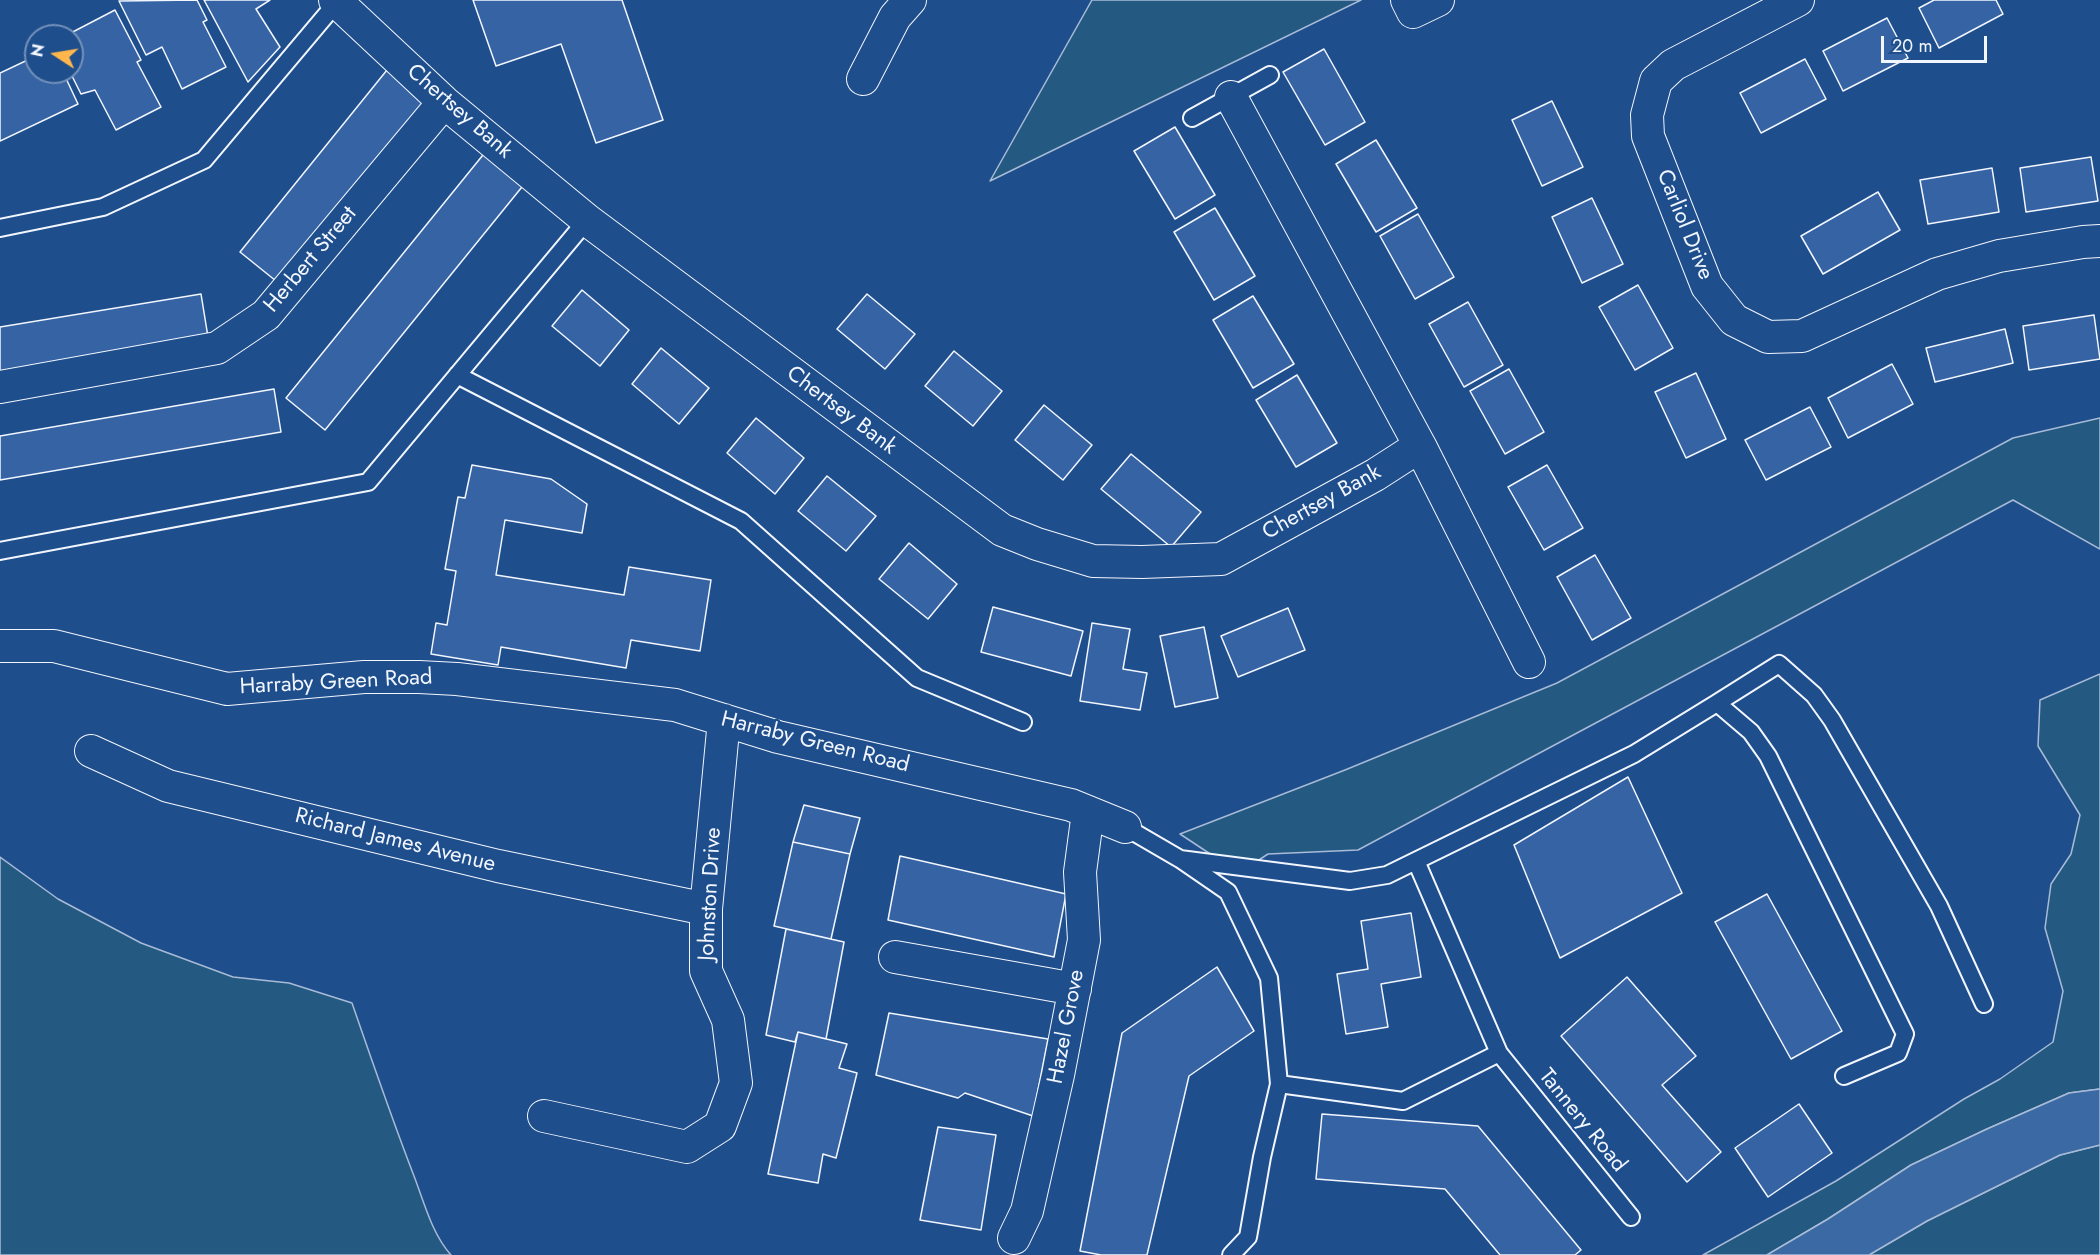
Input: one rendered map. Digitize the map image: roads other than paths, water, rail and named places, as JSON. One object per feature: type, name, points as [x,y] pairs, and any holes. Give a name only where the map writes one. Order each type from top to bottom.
[{"type":"street","points":[[863,79],[895,17],[910,0]]},
{"type":"street","points":[[1407,0],[1413,12],[1438,0]]},
{"type":"street","name":"Carliol Drive","points":[[1798,0],[1673,65],[1656,81],[1647,115],[1648,136],[1707,286],[1734,320],[1768,337],[1802,336],[1937,274],[1999,256],[2083,242],[2100,242]]},
{"type":"street","name":"Chertsey Bank","points":[[336,1],[444,102],[587,220],[1002,530],[1037,544],[1093,561],[1221,559],[1375,475],[1420,446]]},
{"type":"street","points":[[1231,97],[1420,446],[1529,662]]},
{"type":"street","name":"Herbert Street","points":[[0,387],[218,348],[266,315],[444,102]]},
{"type":"street","name":"Harraby Green Road","points":[[0,646],[54,646],[227,689],[364,677],[419,677],[457,679],[675,705],[778,737],[1071,805],[1125,827]]},
{"type":"street","name":"Johnston Drive","points":[[544,1116],[687,1147],[720,1126],[736,1083],[728,1020],[706,971],[706,909],[724,720]]},
{"type":"street","name":"Richard James Avenue","points":[[91,751],[168,786],[498,866],[706,909]]},
{"type":"street","name":"Hazel Grove","points":[[1014,1238],[1027,1211],[1084,940],[1080,872],[1088,812]]},
{"type":"street","points":[[895,957],[1075,989]]},
{"type":"lane","points":[[0,228],[103,207],[204,160],[336,1]]},
{"type":"lane","points":[[1192,118],[1270,75]]},
{"type":"lane","points":[[0,552],[368,482],[587,220]]},
{"type":"lane","points":[[457,375],[741,521],[917,678],[1023,722]]},
{"type":"lane","points":[[1180,859],[1350,881],[1387,875],[1634,754],[1779,664],[1814,695],[1832,720],[1939,906],[1984,1004]]},
{"type":"lane","points":[[1717,703],[1751,732],[1768,756],[1905,1034],[1898,1053],[1844,1076]]},
{"type":"lane","name":"Harraby Green Road","points":[[1125,827],[1180,859],[1228,892],[1269,978],[1279,1084],[1248,1238],[1232,1255]]},
{"type":"lane","name":"Tannery Road","points":[[1416,861],[1498,1053],[1631,1217]]},
{"type":"lane","points":[[1279,1084],[1403,1101],[1498,1053]]}]
